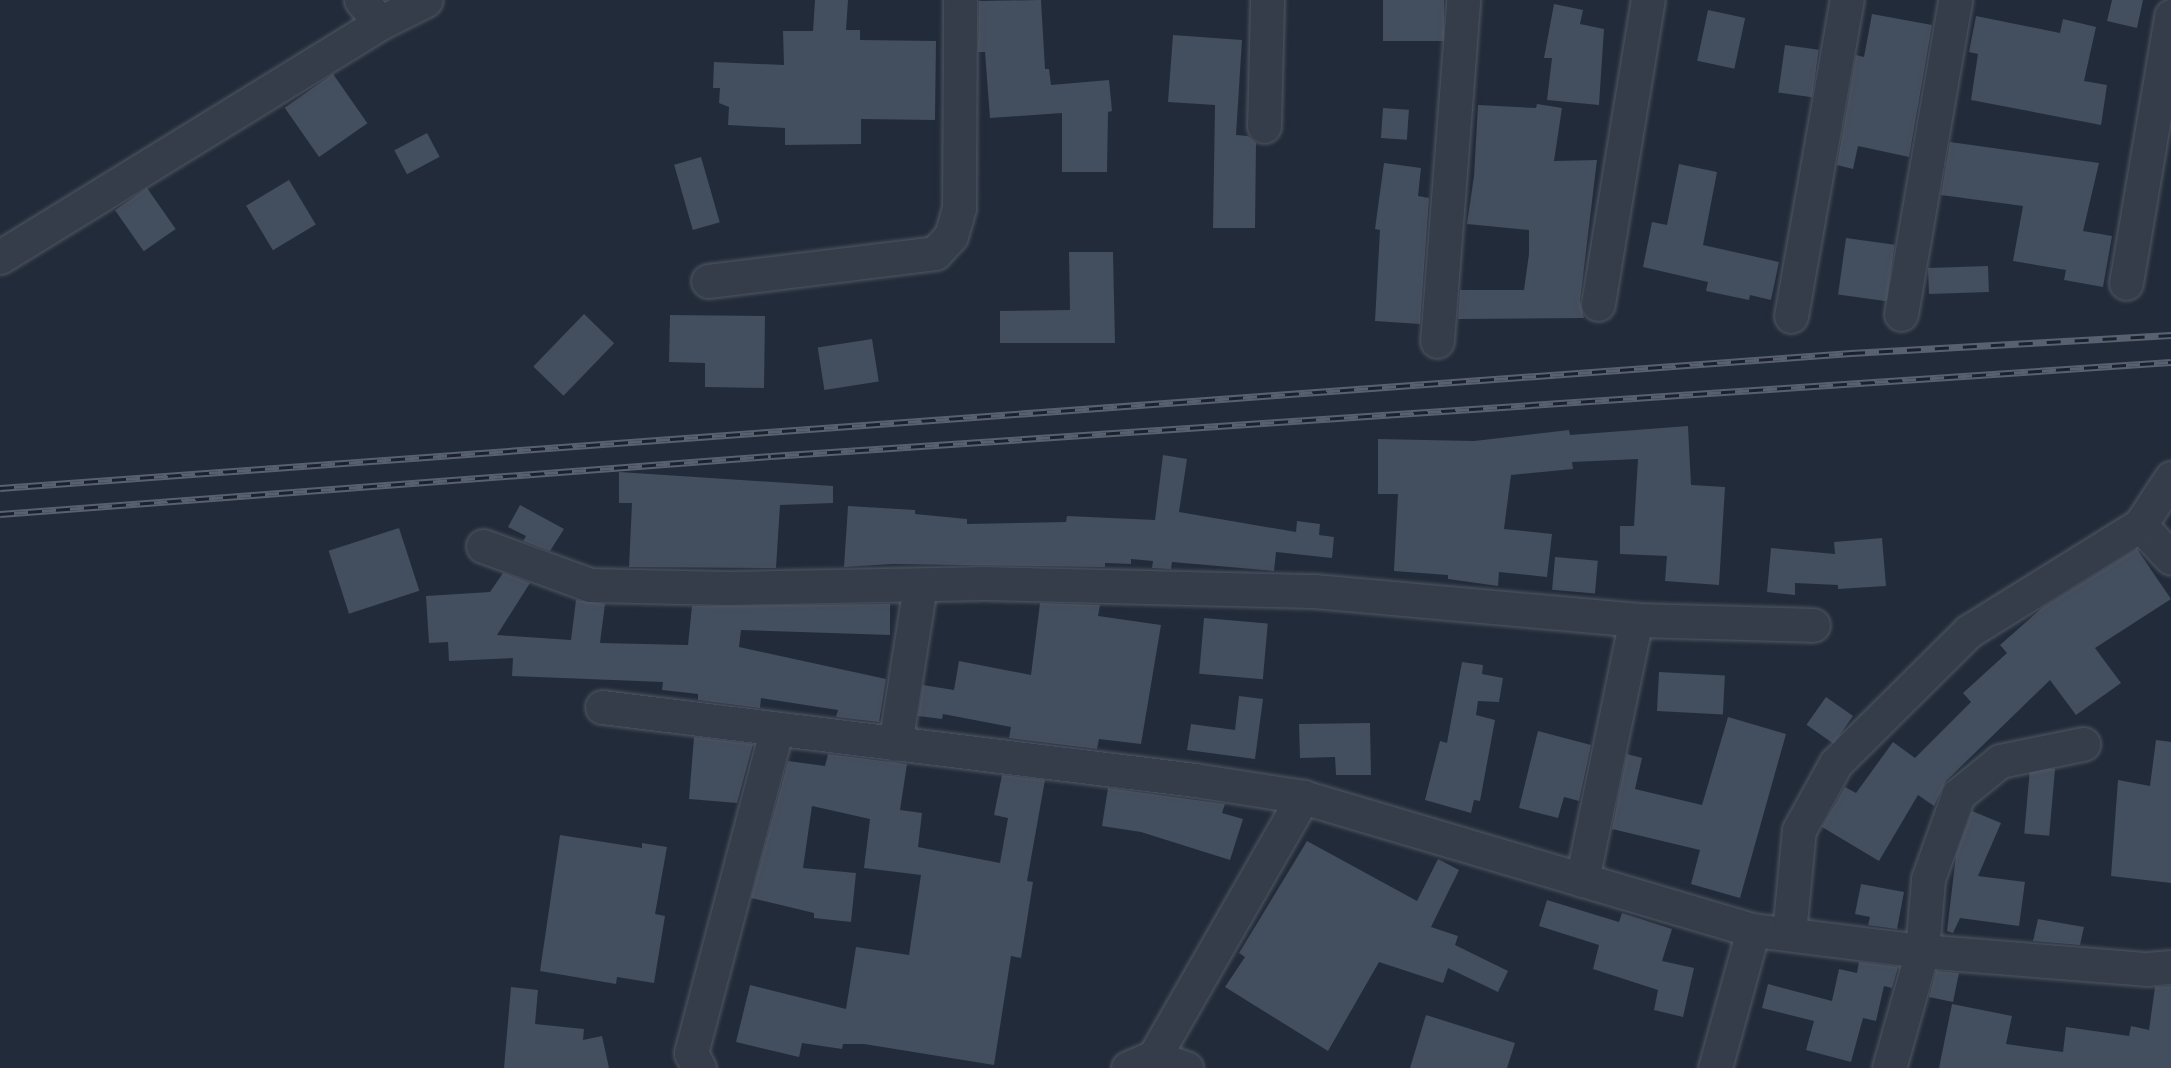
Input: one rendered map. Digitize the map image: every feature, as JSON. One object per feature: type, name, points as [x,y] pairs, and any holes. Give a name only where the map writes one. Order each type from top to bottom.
[{"type":"street","points":[[0,257],[370,12],[426,0]]},
{"type":"street","points":[[708,281],[935,253],[951,236],[958,208],[960,0]]},
{"type":"street","points":[[1264,126],[1267,0]]},
{"type":"street","points":[[1437,340],[1463,0]]},
{"type":"street","points":[[1598,304],[1648,0]]},
{"type":"street","points":[[1791,316],[1847,0]]},
{"type":"street","points":[[1901,314],[1955,0]]},
{"type":"street","points":[[2126,283],[2171,16]]},
{"type":"street","points":[[1789,933],[1799,830],[1836,763],[1969,631],[2140,525],[2171,478]]},
{"type":"street","points":[[2140,525],[2171,558]]},
{"type":"street","points":[[483,546],[590,585],[920,586],[979,583],[1314,591],[1636,620],[1813,626]]},
{"type":"street","points":[[895,744],[920,586]]},
{"type":"street","points":[[1582,880],[1636,620]]},
{"type":"street","points":[[602,707],[776,731],[1195,780],[1304,797],[1753,930],[1922,951],[2147,969],[2171,967]]},
{"type":"street","points":[[699,1068],[692,1053],[776,731]]},
{"type":"street","points":[[1889,1068],[1922,951],[1928,879],[1958,795],[2000,761],[2083,744]]},
{"type":"street","points":[[1186,1068],[1141,1062],[1304,797]]},
{"type":"street","points":[[1715,1068],[1753,930]]},
{"type":"building","points":[[815,0],[848,0],[846,30],[860,30],[860,40],[936,41],[935,120],[861,119],[861,144],[785,145],[785,128],[728,125],[729,107],[719,103],[720,88],[713,88],[714,62],[784,65],[783,31],[813,31]]},
{"type":"building","points":[[1041,0],[1045,69],[1049,69],[1051,85],[1109,80],[1112,111],[1108,112],[1107,172],[1062,172],[1062,113],[990,118],[985,52],[978,52],[979,1]]},
{"type":"building","points":[[1383,0],[1444,0],[1444,41],[1383,41]]},
{"type":"building","points":[[2112,0],[2143,0],[2137,28],[2107,21]]},
{"type":"building","points":[[1554,4],[1583,10],[1580,24],[1604,29],[1599,105],[1547,100],[1552,58],[1544,58]]},
{"type":"building","points":[[1708,10],[1745,18],[1734,69],[1697,61]]},
{"type":"building","points":[[1872,14],[1932,25],[1909,157],[1858,146],[1853,169],[1837,165],[1856,55],[1864,57]]},
{"type":"building","points":[[1976,16],[2060,33],[2063,19],[2096,27],[2084,81],[2107,85],[2101,125],[1971,100],[1978,54],[1969,52]]},
{"type":"building","points":[[1173,35],[1242,40],[1236,135],[1248,136],[1256,143],[1255,228],[1213,228],[1215,105],[1168,102]]},
{"type":"building","points":[[1785,45],[1819,50],[1812,97],[1778,93]]},
{"type":"building","points":[[333,74],[367,123],[319,157],[285,108]]},
{"type":"building","points":[[1537,104],[1562,108],[1554,161],[1597,160],[1580,301],[1584,318],[1458,319],[1460,290],[1524,290],[1529,254],[1529,230],[1467,224],[1474,176],[1478,105],[1536,108]]},
{"type":"building","points":[[1383,108],[1409,110],[1407,140],[1381,138]]},
{"type":"building","points":[[427,133],[440,157],[407,174],[394,150]]},
{"type":"building","points":[[1950,142],[2099,163],[2083,231],[2112,236],[2103,287],[2064,280],[2066,270],[2013,261],[2023,206],[1941,195]]},
{"type":"building","points":[[701,157],[720,222],[693,230],[674,165]]},
{"type":"building","points":[[1384,163],[1421,168],[1418,196],[1429,198],[1420,324],[1375,321],[1380,230],[1375,229]]},
{"type":"building","points":[[1679,164],[1717,172],[1703,245],[1779,262],[1771,300],[1750,295],[1749,300],[1706,291],[1708,282],[1643,267],[1652,222],[1667,225]]},
{"type":"building","points":[[289,180],[316,225],[273,250],[246,206]]},
{"type":"building","points":[[147,188],[176,229],[144,251],[115,210]]},
{"type":"building","points":[[1846,238],[1895,245],[1887,301],[1838,294]]},
{"type":"building","points":[[1069,252],[1113,252],[1115,343],[1000,343],[1000,311],[1070,310]]},
{"type":"building","points":[[1988,266],[1989,292],[1929,294],[1928,268]]},
{"type":"building","points":[[584,314],[614,343],[564,396],[533,367]]},
{"type":"building","points":[[670,315],[765,316],[764,388],[705,387],[705,363],[669,362]]},
{"type":"building","points":[[872,339],[879,381],[824,390],[818,348]]},
{"type":"building","points":[[1688,426],[1691,485],[1725,487],[1719,585],[1665,581],[1667,556],[1620,554],[1620,526],[1634,526],[1638,459],[1572,462],[1573,469],[1511,475],[1504,529],[1552,534],[1547,577],[1499,572],[1498,586],[1448,579],[1448,575],[1394,571],[1398,494],[1378,494],[1378,439],[1474,441],[1569,430],[1570,435]]},
{"type":"building","points":[[1163,455],[1187,459],[1179,512],[1296,532],[1297,521],[1320,524],[1319,535],[1334,537],[1332,558],[1276,552],[1274,571],[1172,562],[1171,569],[1152,568],[1153,561],[1131,559],[1131,564],[1105,563],[1105,567],[892,564],[844,567],[848,506],[915,510],[915,514],[967,519],[967,524],[1066,522],[1067,516],[1155,520]]},
{"type":"building","points":[[619,472],[833,486],[833,503],[780,505],[776,568],[629,567],[632,503],[619,503]]},
{"type":"building","points":[[520,505],[564,529],[550,551],[523,541],[526,536],[508,527]]},
{"type":"building","points":[[399,528],[419,591],[349,614],[329,551]]},
{"type":"building","points":[[1882,538],[1886,586],[1838,589],[1838,585],[1795,583],[1795,595],[1767,592],[1771,548],[1835,554],[1834,542]]},
{"type":"building","points":[[2137,549],[2171,599],[2095,648],[2121,683],[2076,715],[2050,680],[1946,781],[1934,806],[1918,795],[1879,861],[1822,827],[1845,787],[1856,793],[1893,742],[1915,758],[1971,702],[1963,693],[2007,653],[2000,645],[2042,608]]},
{"type":"building","points":[[1555,557],[1598,561],[1595,594],[1552,590]]},
{"type":"building","points":[[503,573],[530,583],[497,635],[571,640],[576,600],[605,604],[600,643],[688,645],[692,606],[890,604],[890,635],[741,630],[739,647],[886,679],[879,722],[836,717],[838,710],[761,698],[760,708],[698,700],[698,694],[662,690],[663,682],[512,676],[513,658],[449,661],[448,642],[429,643],[426,596],[490,592]]},
{"type":"building","points":[[1040,603],[1100,605],[1098,616],[1161,625],[1141,744],[1099,739],[1097,749],[1009,738],[1011,727],[943,714],[942,719],[918,716],[923,685],[954,690],[959,661],[1031,675]]},
{"type":"building","points":[[1204,618],[1268,624],[1263,679],[1199,674]]},
{"type":"building","points":[[1462,662],[1483,665],[1482,674],[1503,678],[1499,702],[1478,701],[1476,715],[1495,720],[1480,801],[1474,800],[1471,813],[1425,800],[1440,741],[1447,743]]},
{"type":"building","points":[[1659,672],[1725,675],[1723,714],[1657,711]]},
{"type":"building","points":[[1239,696],[1263,699],[1255,759],[1187,750],[1191,724],[1235,730]]},
{"type":"building","points":[[1826,697],[1853,716],[1834,744],[1806,725]]},
{"type":"building","points":[[1728,717],[1786,734],[1740,898],[1691,884],[1700,850],[1612,829],[1627,754],[1642,758],[1635,789],[1702,805]]},
{"type":"building","points":[[1370,723],[1371,775],[1336,775],[1335,757],[1300,758],[1299,724]]},
{"type":"building","points":[[1538,731],[1591,745],[1579,801],[1564,797],[1558,818],[1519,808]]},
{"type":"building","points":[[694,737],[753,744],[737,803],[689,799]]},
{"type":"building","points":[[2156,740],[2171,742],[2171,883],[2111,876],[2118,780],[2150,786]]},
{"type":"building","points":[[828,754],[907,764],[900,810],[922,813],[918,847],[1000,863],[1008,818],[994,815],[1002,775],[1045,780],[1027,881],[1033,882],[1021,958],[1011,956],[994,1065],[864,1044],[843,1044],[842,1049],[802,1043],[799,1057],[736,1042],[750,985],[846,1009],[856,947],[909,955],[921,875],[864,868],[870,819],[812,806],[803,868],[856,873],[851,922],[814,918],[814,913],[751,898],[788,761],[825,766]]},
{"type":"building","points":[[2030,767],[2055,769],[2049,836],[2024,834]]},
{"type":"building","points":[[1108,788],[1225,804],[1222,813],[1243,819],[1230,860],[1141,832],[1102,826]]},
{"type":"building","points":[[1972,811],[2001,823],[1978,876],[2025,882],[2019,926],[1960,918],[1953,933],[1947,931],[1956,855]]},
{"type":"building","points":[[560,835],[642,848],[642,843],[667,847],[655,914],[665,916],[654,983],[617,977],[616,984],[540,971]]},
{"type":"building","points":[[1307,841],[1417,901],[1438,859],[1459,870],[1431,927],[1458,936],[1455,945],[1508,971],[1498,992],[1448,968],[1443,983],[1379,962],[1328,1051],[1225,987],[1245,957],[1239,953]]},
{"type":"building","points":[[1861,884],[1904,892],[1897,929],[1868,925],[1870,917],[1855,914]]},
{"type":"building","points":[[1547,900],[1619,922],[1622,913],[1672,929],[1662,961],[1694,968],[1683,1017],[1654,1010],[1658,990],[1593,969],[1599,945],[1539,926]]},
{"type":"building","points":[[2038,919],[2084,927],[2080,945],[2033,941]]},
{"type":"building","points":[[1859,962],[1898,967],[1892,988],[1884,986],[1876,1021],[1863,1018],[1851,1062],[1806,1050],[1814,1021],[1762,1008],[1768,984],[1832,1001],[1839,969],[1857,973]]},
{"type":"building","points":[[1936,971],[1959,973],[1953,1002],[1929,997]]},
{"type":"building","points":[[2171,986],[2171,1068],[1939,1068],[1952,1004],[2012,1016],[2006,1044],[2063,1052],[2066,1027],[2129,1036],[2131,1026],[2149,1030],[2155,987]]},
{"type":"building","points":[[511,987],[538,990],[535,1024],[584,1029],[583,1040],[602,1036],[609,1068],[504,1068]]},
{"type":"building","points":[[1426,1015],[1515,1043],[1507,1068],[1410,1068]]},
{"type":"railway","points":[[0,488],[1851,353],[2171,335]]},
{"type":"railway","points":[[0,514],[771,456],[2171,362]]}]
